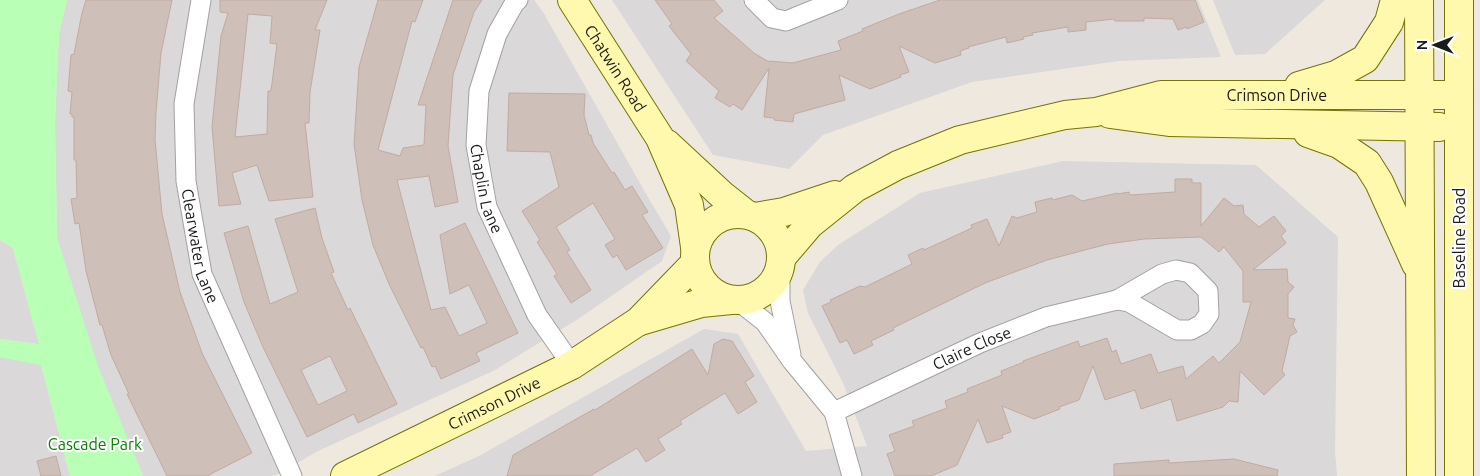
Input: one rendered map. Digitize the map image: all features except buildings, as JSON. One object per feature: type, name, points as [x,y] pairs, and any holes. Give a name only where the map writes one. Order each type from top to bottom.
[{"type":"street","name":"Clearwater Lane","points":[[201,0],[184,104],[186,181],[202,274],[292,476]]},
{"type":"street","name":"Chaplin Lane","points":[[518,0],[497,34],[479,91],[476,145],[487,207],[537,315],[572,366]]},
{"type":"street","name":"Chatwin Road","points":[[572,0],[660,138],[688,205],[695,255]]},
{"type":"street","points":[[754,0],[772,18],[786,21],[838,0]]},
{"type":"street","points":[[1274,94],[1336,75],[1365,59],[1389,22],[1395,0]]},
{"type":"street","points":[[1419,0],[1421,476]]},
{"type":"street","name":"Baseline Road","points":[[1459,0],[1459,476]]},
{"type":"street","name":"Crimson Drive","points":[[750,216],[784,212],[855,188],[898,165],[960,140],[1065,115],[1096,112],[1161,95],[1460,95]]},
{"type":"street","name":"Crimson Drive","points":[[1096,112],[1169,122],[1458,127]]},
{"type":"street","points":[[1285,125],[1339,144],[1367,163],[1379,182],[1421,274]]},
{"type":"street","name":"Chatwin Road","points":[[660,138],[722,195],[750,216]]},
{"type":"street","name":"Crimson Drive","points":[[780,263],[810,224],[855,188]]},
{"type":"street","points":[[780,263],[774,281],[764,292],[751,298],[734,300],[718,296],[707,288],[699,276],[695,255],[700,234],[709,224],[720,217],[733,214],[750,216],[766,224],[774,233],[780,245],[780,263],[780,300],[792,361]]},
{"type":"street","name":"Crimson Drive","points":[[345,476],[572,366],[639,321],[695,255]]},
{"type":"street","name":"Claire Close","points":[[834,412],[980,343],[1038,320],[1117,300],[1162,274],[1176,270],[1190,272],[1208,291],[1209,314],[1202,324],[1191,330],[1177,330],[1128,302],[1117,300]]},
{"type":"street","name":"Crimson Drive","points":[[639,321],[701,303],[734,300]]},
{"type":"street","points":[[734,300],[765,322],[792,361],[834,412],[852,476]]},
{"type":"shaded area","points":[[67,0],[534,0],[543,12],[671,236],[662,261],[578,319],[495,370],[318,451],[278,474],[271,476],[143,476],[99,372],[57,238],[55,121],[59,33]]},
{"type":"shaded area","points":[[612,0],[1198,0],[1221,57],[1118,61],[972,82],[823,135],[789,169],[713,155]]},
{"type":"shaded area","points":[[1213,0],[1325,0],[1265,54],[1235,55]]},
{"type":"shaded area","points":[[1063,161],[1256,165],[1338,237],[1335,451],[1337,476],[435,476],[481,455],[704,329],[738,334],[806,451],[867,446],[843,383],[808,313],[803,290],[820,262],[838,245],[920,193]]},
{"type":"shaded area","points":[[0,240],[13,248],[39,344],[0,339]]},
{"type":"shaded area","points":[[0,357],[41,364],[70,476],[0,476]]},
{"type":"green space","name":"Cascade Park","points":[[0,0],[67,0],[59,33],[55,121],[57,238],[98,366],[143,476],[70,476],[41,365],[0,357],[0,339],[39,344],[13,248],[0,240]]}]
